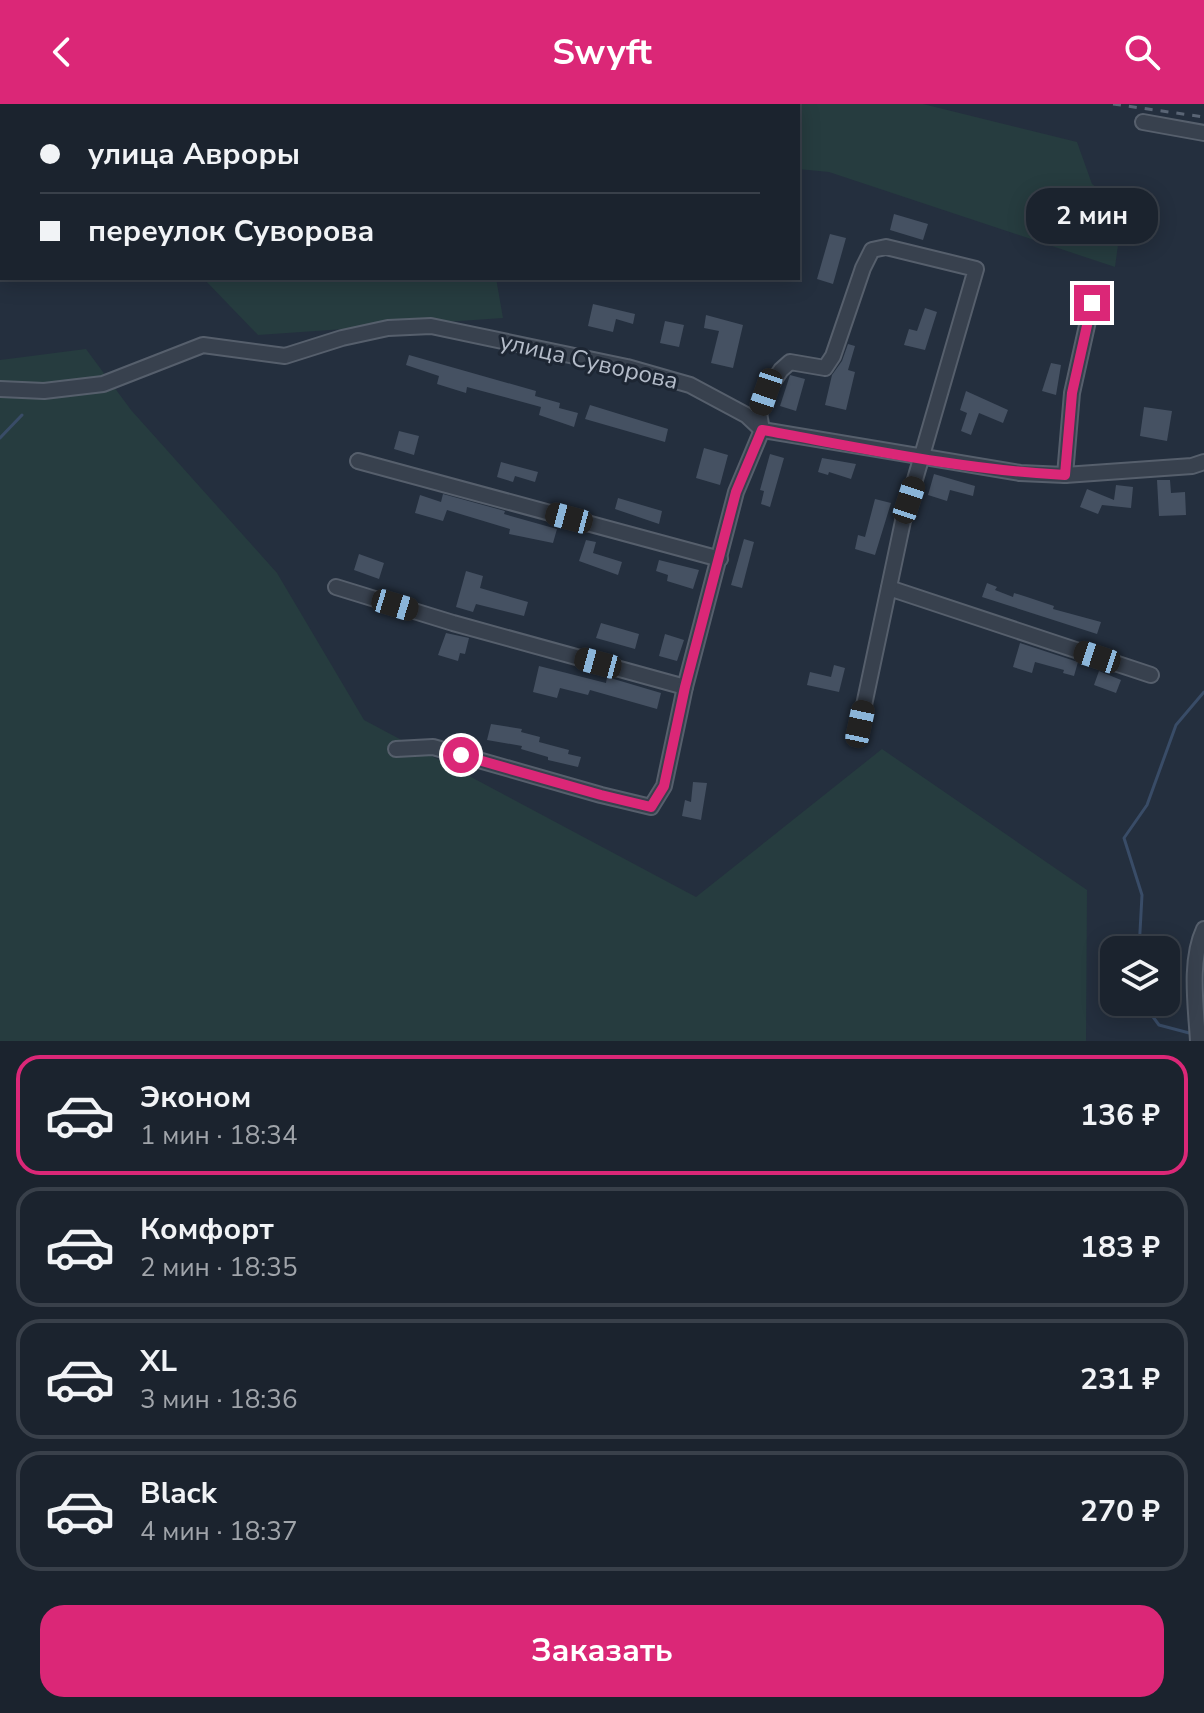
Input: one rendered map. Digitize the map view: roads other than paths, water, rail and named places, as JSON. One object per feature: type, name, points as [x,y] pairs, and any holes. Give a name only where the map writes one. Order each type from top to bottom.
[{"type":"street","points":[[1143,122],[1204,133]]},
{"type":"street","points":[[396,749],[433,747],[651,807],[664,786],[685,687],[736,492],[762,430],[759,413],[766,392],[790,362],[825,368],[833,356],[872,250],[886,247],[976,269],[903,521],[860,724]]},
{"type":"street","points":[[1065,475],[1072,393],[1092,303]]},
{"type":"street","name":"улица Суворова","points":[[0,389],[44,391],[103,384],[203,345],[285,356],[342,338],[388,328],[431,326],[627,367],[690,385],[746,415],[762,430],[1020,473],[1065,475],[1192,466],[1204,462]]},
{"type":"street","points":[[358,461],[720,559]]},
{"type":"street","points":[[336,587],[685,687]]},
{"type":"street","points":[[889,588],[1151,675]]},
{"type":"street","points":[[1198,1041],[1197,943],[1204,929]]},
{"type":"waterway","points":[[0,438],[22,415]]},
{"type":"waterway","points":[[1140,936],[1142,895],[1124,838],[1147,805],[1176,725],[1204,692]]},
{"type":"waterway","points":[[1152,1016],[1159,1025],[1193,1034]]},
{"type":"railway","points":[[1113,104],[1204,117]]}]
